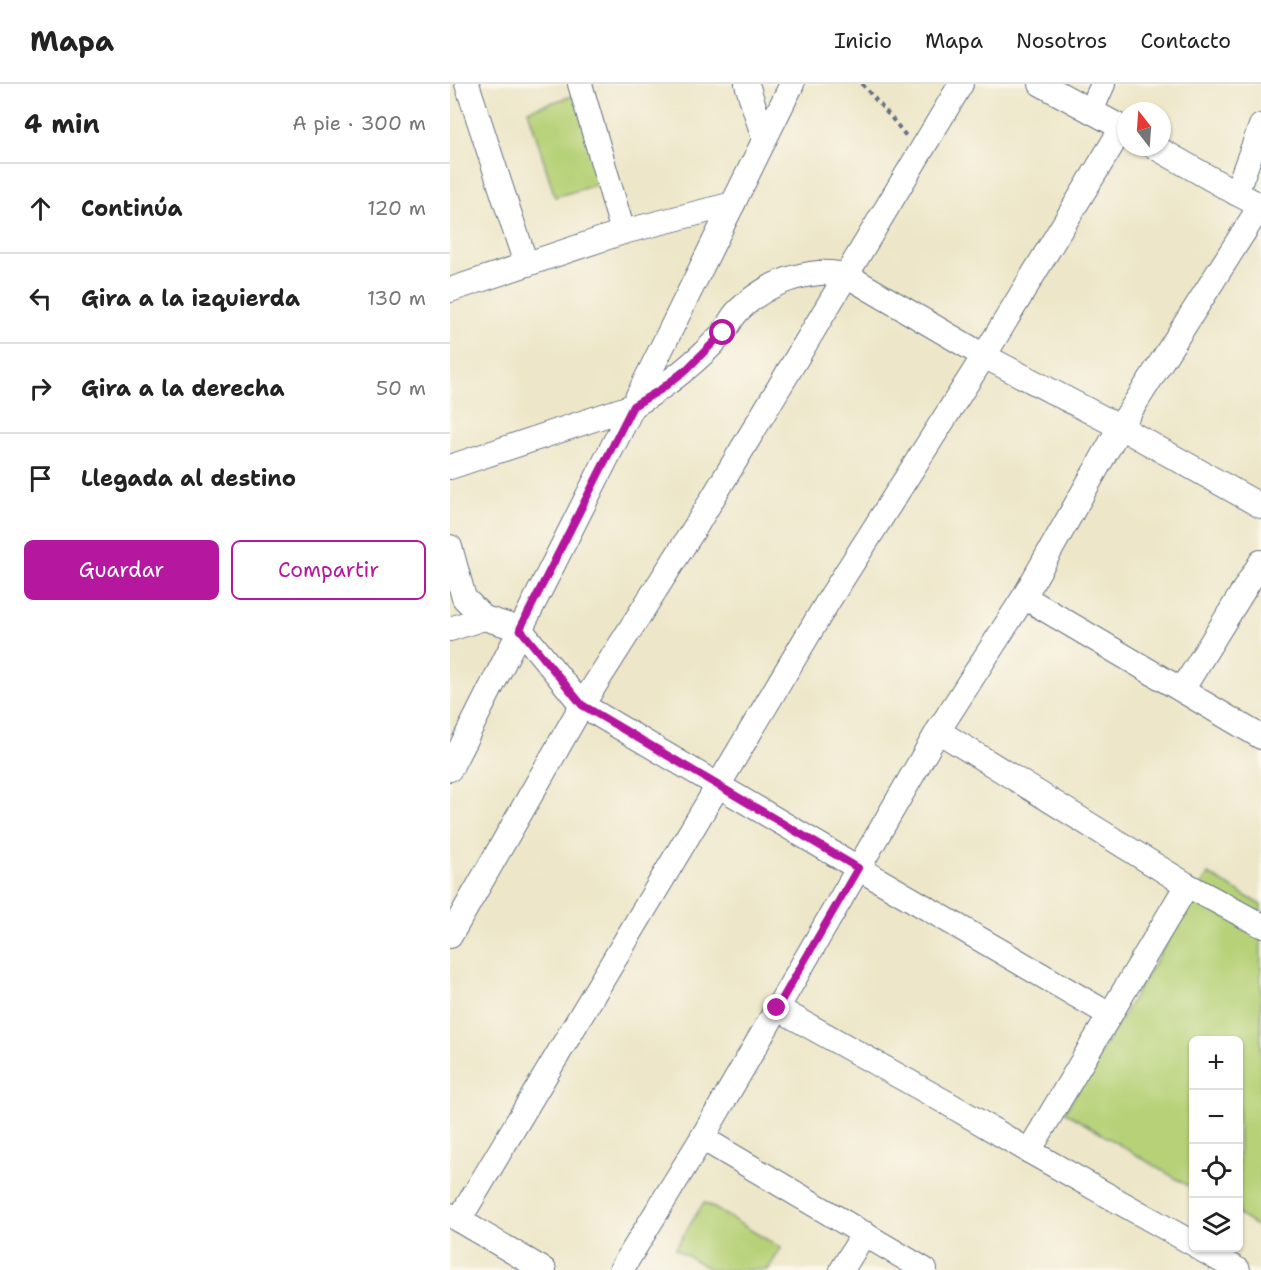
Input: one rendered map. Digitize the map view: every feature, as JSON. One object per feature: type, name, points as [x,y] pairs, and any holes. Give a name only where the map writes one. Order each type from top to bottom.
[{"type":"street","points":[[467,84],[526,264]]},
{"type":"street","points":[[580,84],[623,232]]},
{"type":"street","points":[[747,84],[764,139]]},
{"type":"street","points":[[450,769],[792,84]]},
{"type":"street","points":[[450,936],[582,705],[696,526],[961,84]]},
{"type":"street","points":[[1041,84],[1117,125]]},
{"type":"street","points":[[1091,111],[1102,84]]},
{"type":"street","points":[[1236,193],[1261,126]]},
{"type":"street","points":[[544,1270],[454,1217],[833,593],[984,356],[1117,140]]},
{"type":"street","points":[[621,1270],[702,1137],[938,731],[1024,597],[1120,427],[1261,206],[1171,156]]},
{"type":"street","points":[[450,290],[623,232],[733,204]]},
{"type":"street","points":[[450,467],[633,406],[660,390],[687,369],[723,333],[736,313],[750,300],[789,278],[821,273],[846,275],[984,356],[1120,427],[1261,506]]},
{"type":"street","points":[[450,547],[464,598],[483,618],[520,629],[582,705],[1110,1015]]},
{"type":"street","points":[[1182,690],[1261,562]]},
{"type":"street","points":[[1024,597],[1261,737]]},
{"type":"street","points":[[450,629],[483,618]]},
{"type":"street","points":[[938,731],[1187,885],[1261,925]]},
{"type":"street","points":[[1029,1151],[1187,885]]},
{"type":"street","points":[[777,1008],[947,1102],[1189,1241]]},
{"type":"street","points":[[702,1137],[925,1270]]},
{"type":"street","points":[[842,1270],[864,1233]]},
{"type":"street","points":[[1209,1258],[1238,1270]]},
{"type":"path","points":[[862,84],[919,154]]},
{"type":"green space","points":[[579,94],[606,182],[555,197],[528,110]]},
{"type":"green space","points":[[1208,874],[1261,905],[1261,1229],[1243,1218],[1243,1036],[1189,1036],[1189,1187],[1065,1112]]},
{"type":"green space","points":[[704,1202],[781,1248],[768,1270],[712,1270],[675,1249]]},
{"type":"route","points":[[723,333],[687,369],[660,390],[633,406],[520,629],[582,705],[858,868],[777,1008]]}]
